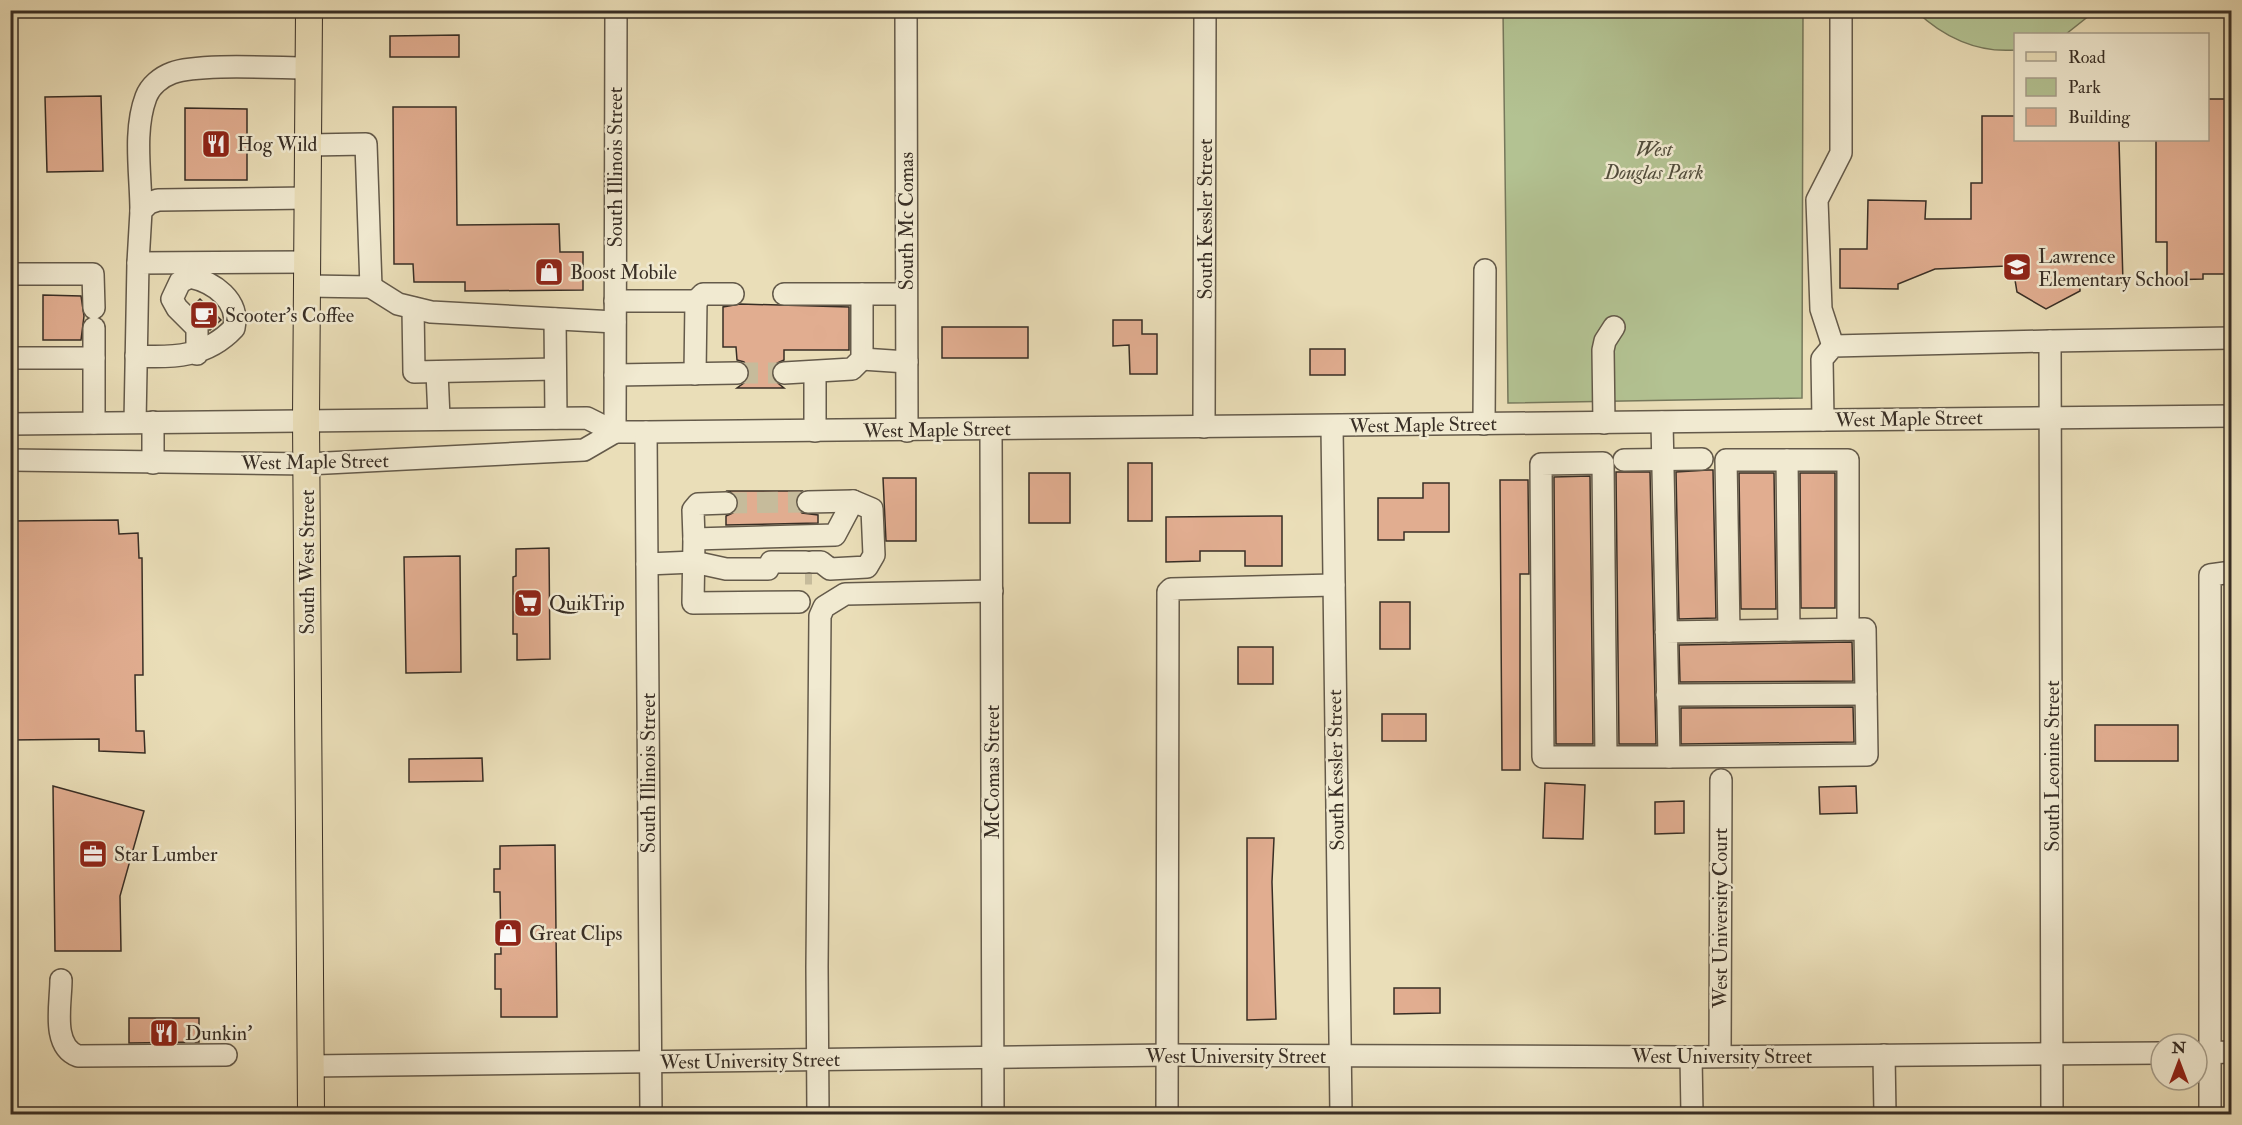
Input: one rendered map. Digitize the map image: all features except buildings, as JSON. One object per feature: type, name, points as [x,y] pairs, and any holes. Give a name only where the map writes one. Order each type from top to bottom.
[{"type":"main road","name":"South West Street","points":[[309,10],[306,419],[311,1114]]},
{"type":"street","name":"South Illinois Street","points":[[615,432],[616,10]]},
{"type":"street","name":"South Mc Comas","points":[[906,10],[907,431]]},
{"type":"street","name":"South Kessler Street","points":[[1204,427],[1205,10]]},
{"type":"street","points":[[1833,346],[1821,309],[1818,201],[1841,153],[1841,16]]},
{"type":"street","points":[[153,463],[144,422],[136,356],[142,112],[146,96],[161,78],[174,72],[194,69],[309,68]]},
{"type":"street","points":[[309,145],[366,144],[371,287]]},
{"type":"street","points":[[141,211],[149,203],[158,200],[308,198]]},
{"type":"street","points":[[138,262],[308,274],[371,287],[398,304],[430,312],[615,322]]},
{"type":"street","points":[[1484,424],[1485,270]]},
{"type":"street","points":[[10,274],[93,274],[94,423]]},
{"type":"street","points":[[695,374],[696,301],[703,294],[733,294]]},
{"type":"street","points":[[784,294],[906,294]]},
{"type":"street","points":[[784,373],[815,373],[852,369],[862,359],[862,294]]},
{"type":"street","points":[[615,301],[696,301]]},
{"type":"street","points":[[413,308],[414,372],[555,369]]},
{"type":"street","points":[[555,319],[555,418]]},
{"type":"street","points":[[1604,423],[1603,350],[1605,341],[1614,327]]},
{"type":"street","points":[[1822,420],[1822,359],[1833,346],[2232,338]]},
{"type":"street","name":"South Leonine Street","points":[[2050,342],[2052,418],[2052,1114]]},
{"type":"street","points":[[136,356],[171,358],[197,354]]},
{"type":"street","points":[[10,358],[94,358]]},
{"type":"street","points":[[862,359],[907,362]]},
{"type":"street","points":[[437,372],[439,418]]},
{"type":"street","points":[[615,375],[737,373]]},
{"type":"street","points":[[815,373],[815,431]]},
{"type":"street","name":"West Maple Street","points":[[10,424],[306,419],[587,418],[615,432],[646,432],[2232,416]]},
{"type":"street","points":[[1662,422],[1668,757]]},
{"type":"street","name":"South Kessler Street","points":[[1332,426],[1341,1114]]},
{"type":"street","name":"McComas Street","points":[[991,429],[993,1114]]},
{"type":"street","name":"West Maple Street","points":[[10,460],[307,464],[584,450],[615,432]]},
{"type":"street","name":"South Illinois Street","points":[[646,432],[651,1114]]},
{"type":"street","points":[[1624,460],[1702,459]]},
{"type":"street","points":[[1729,632],[1726,460],[1848,460],[1848,629]]},
{"type":"street","points":[[1787,460],[1789,630]]},
{"type":"street","points":[[1606,757],[1603,463],[1541,464],[1543,757],[1606,757],[1668,757],[1867,754],[1866,629],[1666,632]]},
{"type":"street","points":[[647,564],[694,562],[726,569],[768,569],[771,562],[851,570],[867,567],[874,555],[872,509],[853,501],[808,502]]},
{"type":"street","points":[[694,539],[835,535],[853,501]]},
{"type":"street","points":[[726,503],[698,504],[693,510],[693,603],[799,602]]},
{"type":"street","points":[[2203,1032],[2210,575],[2232,572]]},
{"type":"street","points":[[1167,1114],[1168,592],[1171,589],[1334,585]]},
{"type":"street","points":[[819,1114],[820,616],[824,607],[845,594],[992,591]]},
{"type":"street","points":[[1667,695],[1866,693]]},
{"type":"street","name":"West University Court","points":[[1720,1056],[1721,780]]},
{"type":"street","points":[[61,981],[61,1036],[64,1047],[72,1054],[78,1056],[226,1055]]},
{"type":"street","points":[[2209,1053],[2232,1052]]},
{"type":"street","name":"West University Street","points":[[310,1066],[1167,1055],[1691,1057],[2149,1053]]},
{"type":"street","points":[[1884,1055],[1885,1114]]},
{"type":"street","points":[[1691,1057],[1692,1114]]},
{"type":"street","points":[[2207,1092],[2210,1114]]},
{"type":"green space","name":"West Douglas Park","points":[[1503,11],[1803,11],[1802,398],[1508,403]]},
{"type":"green space","points":[[1916,11],[2095,11],[2067,33],[2014,33],[2014,50],[1974,46],[1949,36]]},
{"type":"tunnel","points":[[737,373],[784,373]]},
{"type":"tunnel","points":[[726,503],[808,502]]},
{"type":"tunnel","points":[[805,574],[812,574]]},
{"type":"place","name":"Hog Wild","points":[[216,144]]},
{"type":"place","name":"Lawrence Elementary School","points":[[2017,267]]},
{"type":"place","name":"Boost Mobile","points":[[549,272]]},
{"type":"place","name":"Scooter's Coffee","points":[[204,315]]},
{"type":"place","name":"QuikTrip","points":[[528,603]]},
{"type":"place","name":"Star Lumber","points":[[93,854]]},
{"type":"place","name":"Great Clips","points":[[508,933]]},
{"type":"place","name":"Dunkin'","points":[[164,1033]]}]
